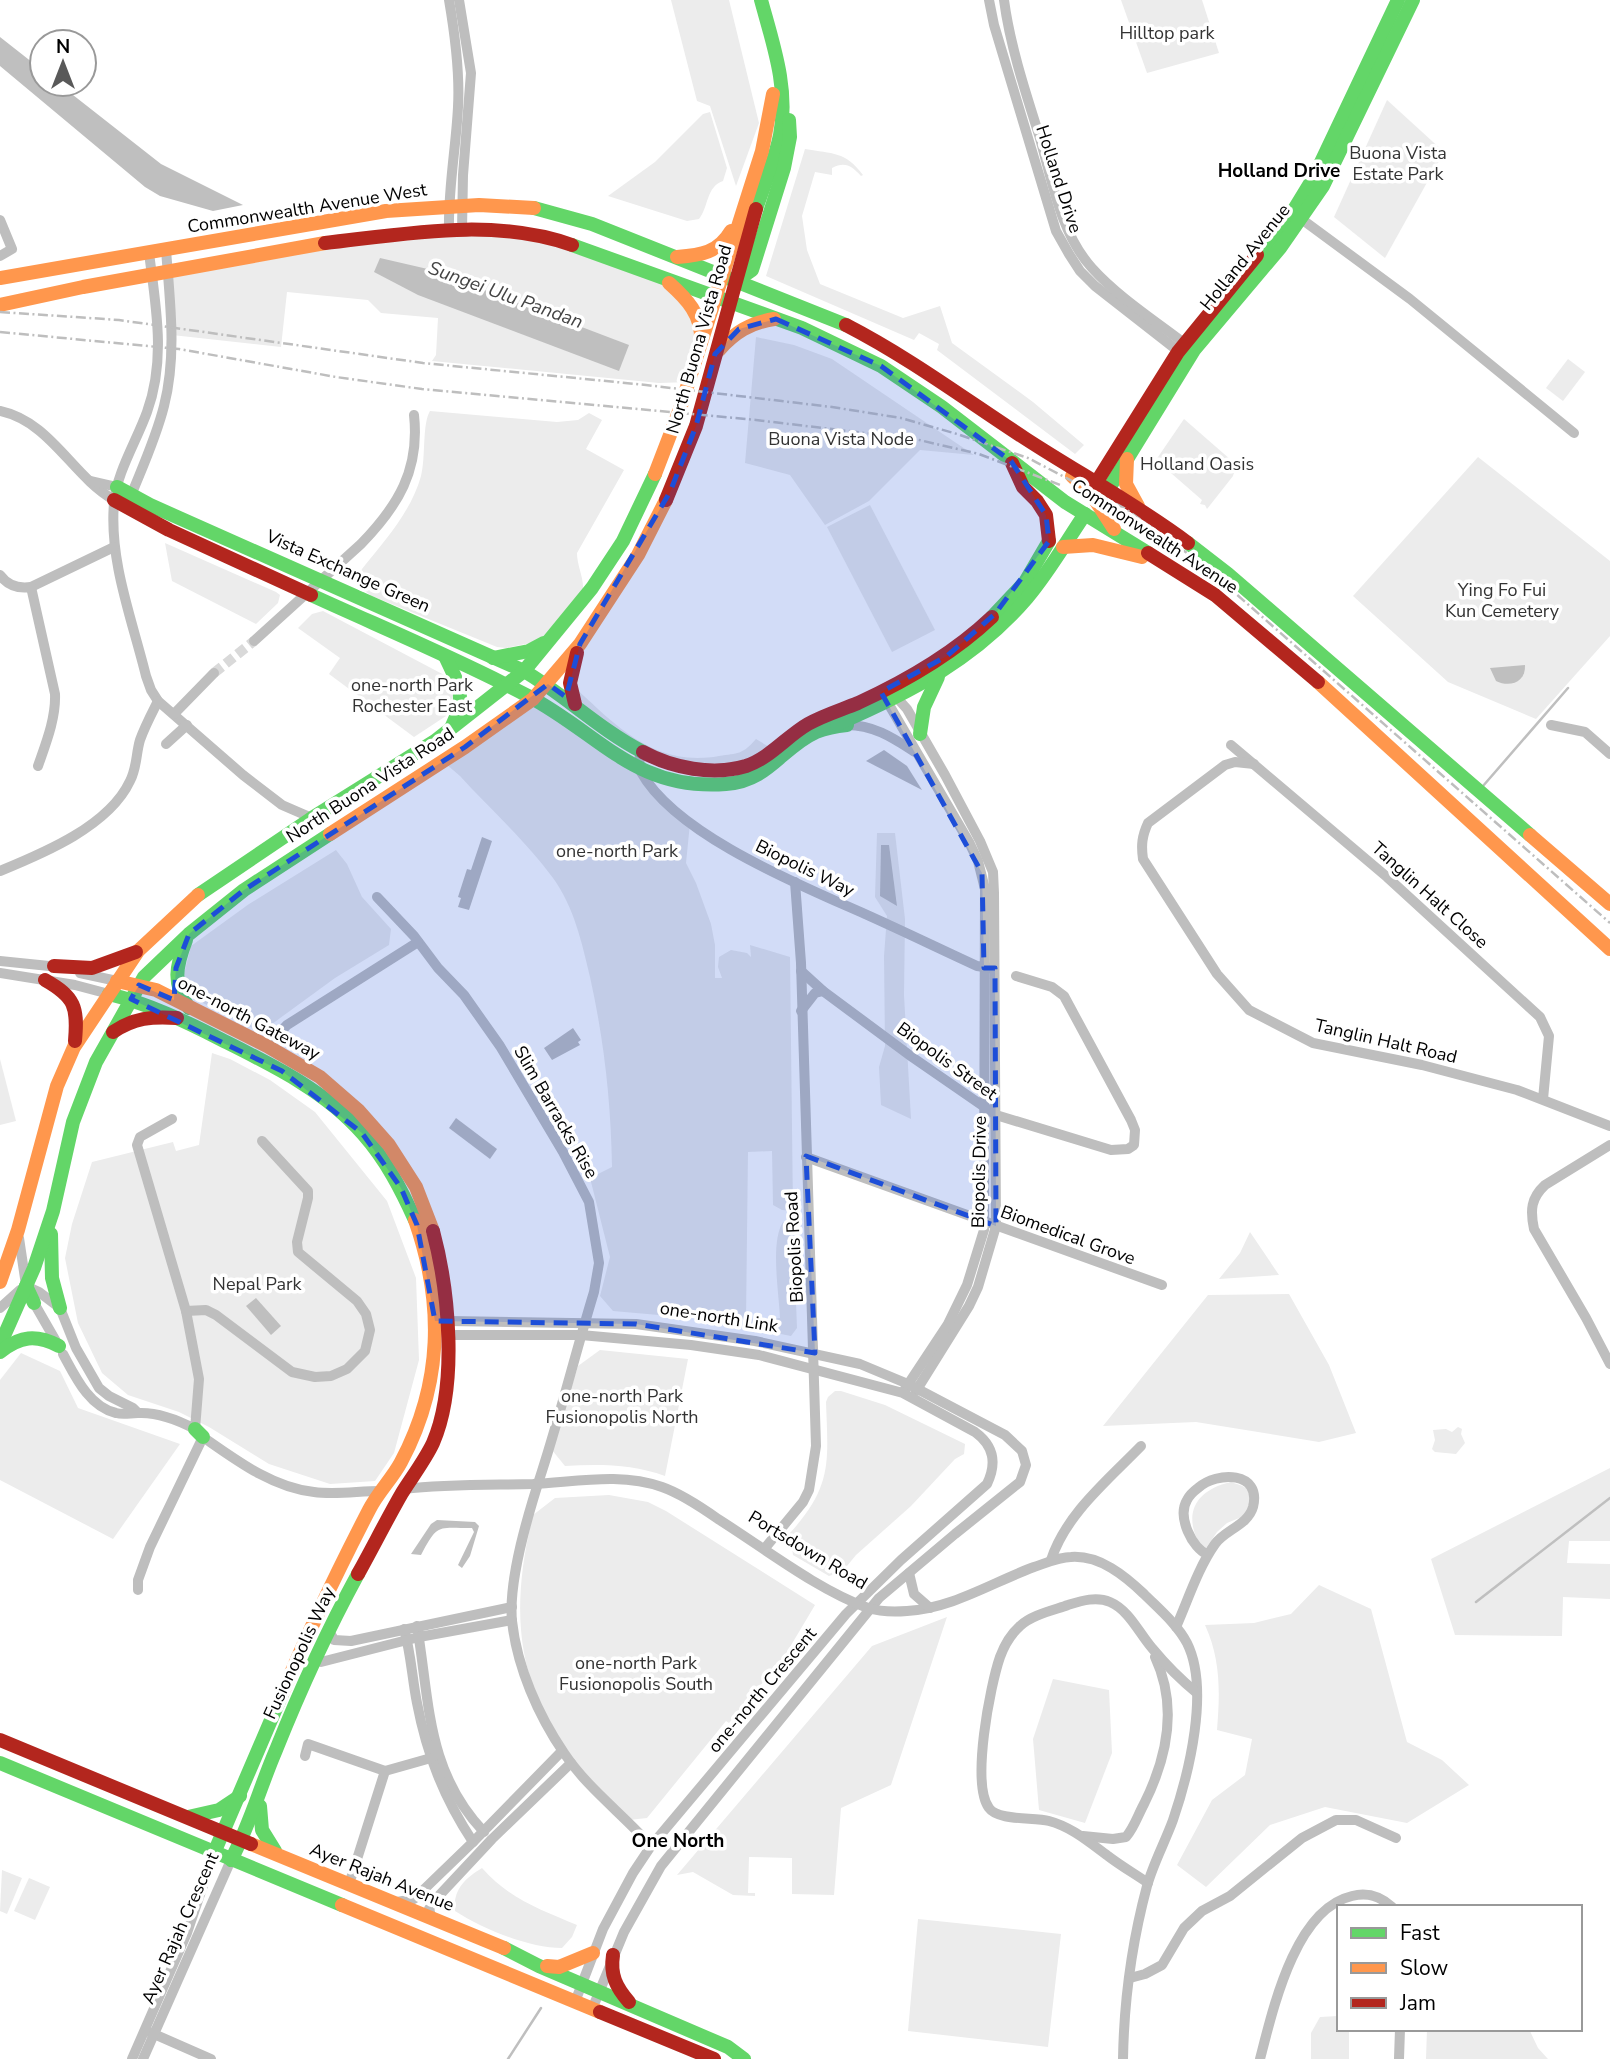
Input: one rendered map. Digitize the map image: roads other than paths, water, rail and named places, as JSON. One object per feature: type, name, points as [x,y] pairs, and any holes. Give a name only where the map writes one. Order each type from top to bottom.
[{"type":"main road","name":"North Buona Vista Road","points":[[0,1345],[26,1286],[53,1210],[73,1122],[96,1062],[139,985],[189,934],[244,890],[466,747],[533,699],[580,645],[638,555],[670,492],[696,426],[731,302],[729,279],[741,213],[762,151],[773,103],[770,55],[752,0]]},
{"type":"main road","points":[[729,279],[752,271],[784,168],[791,132],[790,122],[782,109],[779,64],[761,0]]},
{"type":"main road","name":"Holland Avenue","points":[[1297,216],[1398,0]]},
{"type":"main road","name":"Holland Avenue","points":[[1099,490],[1186,351],[1323,186],[1413,0]]},
{"type":"main road","name":"Commonwealth Avenue West","points":[[0,278],[342,218],[455,205],[536,209],[578,221],[729,279]]},
{"type":"main road","points":[[671,257],[697,256],[720,248],[741,213]]},
{"type":"main road","name":"Commonwealth Avenue West","points":[[0,305],[302,246],[455,230],[510,232],[552,238],[731,302]]},
{"type":"main road","points":[[662,277],[695,310],[702,332],[700,348]]},
{"type":"main road","name":"North Buona Vista Road","points":[[0,1282],[19,1230],[48,1114],[74,1047],[138,951],[198,895],[312,818],[449,731],[524,671],[592,588],[623,541],[663,456],[716,296],[729,279]]},
{"type":"main road","name":"Commonwealth Avenue","points":[[729,279],[815,312],[914,361],[1064,463],[1073,477],[1139,509],[1228,574],[1610,904]]},
{"type":"main road","name":"Commonwealth Avenue","points":[[731,302],[881,366],[942,407],[1065,502],[1215,595],[1287,654],[1610,949]]},
{"type":"main road","points":[[715,354],[739,329],[760,320],[776,319]]},
{"type":"main road","name":"Holland Avenue","points":[[1099,490],[1127,459],[1186,351]]},
{"type":"main road","points":[[1127,459],[1126,484],[1139,509]]},
{"type":"main road","points":[[1011,461],[1023,486],[1045,515],[1056,544]]},
{"type":"main road","points":[[1065,502],[1099,490]]},
{"type":"main road","points":[[896,689],[947,656],[1028,596],[1056,544],[1085,514],[1099,490]]},
{"type":"main road","points":[[1099,490],[1120,537]]},
{"type":"main road","name":"Vista Exchange Green","points":[[122,498],[524,671],[548,684],[610,732],[640,751],[673,764],[728,769],[749,765],[815,720],[896,689]]},
{"type":"main road","name":"Vista Exchange Green","points":[[122,498],[174,533],[533,699],[607,752],[639,769],[685,783],[747,780],[771,766],[811,733],[830,727],[896,689]]},
{"type":"main road","points":[[1056,544],[1111,547],[1164,564]]},
{"type":"main road","points":[[920,734],[924,708],[938,677],[999,619]]},
{"type":"main road","points":[[493,657],[529,651],[551,639]]},
{"type":"main road","points":[[575,704],[570,689],[570,677],[580,645]]},
{"type":"main road","points":[[445,656],[459,679],[462,693],[460,708],[449,731]]},
{"type":"main road","points":[[896,689],[938,677]]},
{"type":"main road","points":[[830,727],[847,725]]},
{"type":"main road","points":[[189,934],[176,968],[175,980],[180,997],[189,1008]]},
{"type":"main road","points":[[54,966],[92,968],[138,951]]},
{"type":"main road","points":[[45,980],[65,990],[74,1004],[77,1024],[74,1047]]},
{"type":"main road","name":"one-north Gateway","points":[[117,981],[156,990],[267,1046],[320,1077],[358,1110],[389,1145],[416,1187],[430,1220],[442,1264],[442,1328],[429,1396],[401,1462],[380,1491]]},
{"type":"main road","name":"one-north Gateway","points":[[109,994],[131,999],[177,1018],[282,1071],[309,1088],[362,1133],[401,1188],[417,1225],[442,1328],[448,1365],[444,1402],[433,1443],[404,1489]]},
{"type":"main road","points":[[111,1034],[127,1022],[140,1017],[177,1018]]},
{"type":"main road","points":[[53,1210],[50,1267],[55,1297],[60,1308]]},
{"type":"main road","name":"Portsdown Road","points":[[26,1286],[34,1303]]},
{"type":"main road","points":[[0,1352],[15,1340],[27,1336],[47,1339],[61,1350]]},
{"type":"main road","name":"Portsdown Road","points":[[380,1491],[404,1489]]},
{"type":"main road","name":"Fusionopolis Way","points":[[242,1840],[275,1751],[314,1659],[404,1489]]},
{"type":"main road","name":"Fusionopolis Way","points":[[223,1834],[324,1599],[380,1491]]},
{"type":"main road","name":"Ayer Rajah Avenue","points":[[0,1740],[493,1943],[539,1966],[729,2047],[744,2059]]},
{"type":"main road","points":[[0,1763],[714,2059]]},
{"type":"main road","points":[[261,1794],[259,1824],[268,1845],[280,1855]]},
{"type":"main road","points":[[187,1817],[219,1810],[241,1796]]},
{"type":"main road","name":"Ayer Rajah Crescent","points":[[214,1853],[223,1834]]},
{"type":"main road","name":"Ayer Rajah Crescent","points":[[231,1860],[242,1840]]},
{"type":"main road","points":[[539,1966],[559,1967],[593,1953]]},
{"type":"main road","points":[[613,1955],[611,1972],[615,1987],[633,2005]]},
{"type":"street","points":[[449,0],[459,80],[455,230]]},
{"type":"street","points":[[455,205],[471,73],[459,0]]},
{"type":"street","name":"Holland Drive","points":[[989,0],[994,25],[1056,232],[1085,276],[1186,351]]},
{"type":"street","name":"Holland Drive","points":[[1004,0],[1007,23],[1031,112],[1077,247],[1093,269],[1186,351]]},
{"type":"street","points":[[1297,216],[1410,299],[1574,433]]},
{"type":"street","points":[[0,220],[12,248],[0,256]]},
{"type":"street","points":[[122,498],[164,407],[172,335],[166,250]]},
{"type":"street","points":[[149,253],[159,334],[155,382],[122,498],[114,547],[146,676],[158,701],[243,775],[282,805],[312,818]]},
{"type":"street","points":[[0,411],[24,420],[42,432],[101,492],[122,498]]},
{"type":"street","points":[[254,641],[321,582],[377,527],[402,492],[412,461],[414,415]]},
{"type":"street","points":[[0,575],[21,589],[32,587],[114,547]]},
{"type":"street","points":[[32,587],[55,694],[48,739],[38,766]]},
{"type":"street","points":[[174,714],[214,673]]},
{"type":"street","points":[[896,689],[965,812],[993,872],[989,968]]},
{"type":"street","points":[[896,689],[919,754],[978,861],[985,889],[989,968]]},
{"type":"street","points":[[0,871],[73,837],[112,806],[129,783],[136,767],[140,740],[158,701]]},
{"type":"street","points":[[166,744],[187,725]]},
{"type":"street","points":[[847,725],[884,732],[919,754]]},
{"type":"street","points":[[1551,725],[1585,732],[1610,754]]},
{"type":"street","name":"Tanglin Halt Close","points":[[1231,745],[1387,877],[1540,1017],[1549,1037],[1543,1099]]},
{"type":"street","points":[[639,769],[640,751]]},
{"type":"street","name":"Tanglin Halt Road","points":[[1254,764],[1244,762],[1225,765],[1148,823],[1142,834],[1143,859],[1217,974],[1249,1010],[1313,1043],[1517,1090],[1610,1126]]},
{"type":"street","name":"Biopolis Way","points":[[639,769],[656,792],[690,823],[725,846],[795,882],[989,968]]},
{"type":"street","points":[[282,805],[290,833]]},
{"type":"street","points":[[795,882],[801,971]]},
{"type":"street","name":"Slim Barracks Rise","points":[[377,897],[464,995],[500,1046],[541,1112],[589,1202],[599,1263],[594,1292],[537,1484],[518,1564],[512,1620],[520,1664],[536,1703],[562,1751],[592,1788],[651,1846]]},
{"type":"street","points":[[267,1046],[287,1025],[418,942]]},
{"type":"street","points":[[0,961],[54,966],[117,981]]},
{"type":"street","name":"Biopolis Drive","points":[[910,1391],[968,1285],[984,1222],[983,1106],[989,968]]},
{"type":"street","name":"Biopolis Drive","points":[[910,1391],[954,1331],[978,1287],[996,1226],[996,1115],[989,968]]},
{"type":"street","name":"Biopolis Street","points":[[801,971],[824,991],[996,1115],[1111,1150],[1128,1149],[1133,1145],[1135,1137],[1131,1120],[1064,996],[1052,987],[1016,976]]},
{"type":"street","name":"Biopolis Road","points":[[765,1548],[803,1502],[809,1490],[816,1446],[801,971]]},
{"type":"street","points":[[0,973],[109,994]]},
{"type":"street","points":[[802,1011],[815,993],[824,991]]},
{"type":"street","points":[[138,1590],[138,1580],[150,1547],[199,1433],[195,1412],[199,1379],[186,1311],[137,1145],[140,1137],[172,1119]]},
{"type":"street","points":[[186,1311],[206,1310],[216,1315],[292,1372],[331,1377],[347,1369],[365,1350],[370,1330],[366,1314],[357,1301],[298,1252],[297,1242],[308,1191],[262,1141]]},
{"type":"street","points":[[1610,1144],[1536,1193],[1531,1215],[1534,1229],[1610,1364]]},
{"type":"street","name":"Biomedical Grove","points":[[806,1157],[1162,1285]]},
{"type":"street","name":"Portsdown Road","points":[[19,1230],[26,1286]]},
{"type":"street","points":[[0,1308],[26,1286],[60,1308]]},
{"type":"street","name":"Portsdown Road","points":[[34,1303],[79,1383],[100,1405],[113,1413],[138,1413],[180,1421],[234,1459],[293,1489],[316,1493],[380,1491]]},
{"type":"street","name":"Portsdown Road","points":[[60,1308],[76,1348],[99,1388],[138,1413]]},
{"type":"street","name":"one-north Link","points":[[442,1328],[585,1322],[636,1324],[697,1331],[815,1353],[877,1369],[975,1432]]},
{"type":"street","name":"one-north Link","points":[[442,1328],[581,1335],[691,1345],[760,1355],[910,1391],[981,1422]]},
{"type":"street","points":[[180,1421],[195,1412]]},
{"type":"street","name":"one-north Crescent","points":[[613,1955],[661,1866],[879,1598],[1020,1482],[1026,1465],[1022,1451],[1009,1438],[981,1422]]},
{"type":"street","name":"one-north Crescent","points":[[575,2002],[603,1929],[651,1846],[857,1603],[987,1484],[994,1459],[985,1439],[975,1432]]},
{"type":"street","points":[[1051,1560],[1067,1525],[1141,1446]]},
{"type":"street","points":[[1176,1627],[1216,1541],[1251,1513],[1254,1496],[1252,1488],[1246,1482],[1224,1476],[1214,1478],[1195,1490],[1185,1502],[1184,1518],[1191,1538],[1200,1551],[1208,1555]]},
{"type":"street","name":"Portsdown Road","points":[[404,1489],[585,1480],[632,1480],[662,1487],[690,1500],[809,1577],[871,1609],[895,1611],[930,1608],[961,1599],[1051,1560],[1072,1556],[1107,1565],[1137,1588],[1176,1627],[1186,1642],[1193,1659],[1197,1693],[1183,1782],[1174,1816],[1148,1883],[1134,1941],[1123,2059]]},
{"type":"street","points":[[909,1573],[914,1594],[930,1608]]},
{"type":"street","points":[[1148,1883],[1080,1835],[1054,1822],[1001,1816],[992,1812],[986,1804],[982,1769],[983,1737],[1000,1656],[1021,1624],[1082,1601],[1098,1599],[1110,1602],[1129,1617],[1151,1647],[1181,1680],[1197,1693]]},
{"type":"street","points":[[328,1629],[334,1640],[351,1641],[512,1607]]},
{"type":"street","points":[[314,1659],[321,1662],[419,1637],[512,1620]]},
{"type":"street","points":[[417,1626],[432,1727],[446,1779],[462,1806],[484,1832]]},
{"type":"street","points":[[404,1629],[430,1758],[441,1787],[473,1842]]},
{"type":"street","points":[[1080,1835],[1113,1839],[1128,1835],[1162,1761],[1168,1711],[1166,1688],[1151,1647]]},
{"type":"street","points":[[305,1756],[308,1744],[385,1771],[430,1758]]},
{"type":"street","points":[[390,1901],[414,1899],[484,1832],[562,1751]]},
{"type":"street","points":[[432,1919],[429,1909],[433,1901],[492,1839],[571,1763]]},
{"type":"street","points":[[351,1878],[385,1771]]},
{"type":"street","points":[[1130,1978],[1162,1965],[1173,1951],[1184,1928],[1202,1911],[1230,1896],[1302,1838],[1336,1820],[1356,1820],[1396,1838]]},
{"type":"street","points":[[198,1847],[206,1872]]},
{"type":"street","name":"Ayer Rajah Crescent","points":[[143,2059],[149,2031],[214,1853]]},
{"type":"street","name":"Ayer Rajah Crescent","points":[[132,2059],[149,2031],[231,1860]]},
{"type":"street","points":[[1260,2059],[1275,2003],[1290,1965],[1306,1932],[1322,1911],[1339,1900],[1355,1895],[1375,1895],[1389,1905]]},
{"type":"street","points":[[593,2007],[613,1955]]},
{"type":"street","name":"Ayer Rajah Crescent","points":[[149,2031],[211,2059]]},
{"type":"street","points":[[1399,2059],[1400,2031]]},
{"type":"waterway","points":[[1483,786],[1568,688]]},
{"type":"waterway","points":[[1476,1602],[1610,1498]]},
{"type":"waterway","points":[[508,2059],[541,2008]]},
{"type":"tunnel","points":[[214,673],[254,641]]},
{"type":"railway","points":[[0,312],[119,320],[423,363],[832,407],[901,418],[1028,458],[1124,508],[1201,563],[1610,923]]},
{"type":"railway","points":[[0,332],[179,349],[336,377],[422,389],[756,420],[915,439],[979,454],[1063,486]]},
{"type":"district","name":"Holland Drive","points":[[1279,170]]},
{"type":"district","name":"One North","points":[[678,1840]]},
{"type":"park label","name":"Hilltop park","points":[[1167,33]]},
{"type":"park label","name":"Buona Vista Estate Park","points":[[1398,163]]},
{"type":"park label","name":"Buona Vista Node","points":[[841,439]]},
{"type":"park label","name":"Holland Oasis","points":[[1197,464]]},
{"type":"park label","name":"Ying Fo Fui Kun Cemetery","points":[[1502,600]]},
{"type":"park label","name":"one-north Park Rochester East","points":[[412,695]]},
{"type":"park label","name":"one-north Park","points":[[617,851]]},
{"type":"park label","name":"Nepal Park","points":[[257,1284]]},
{"type":"park label","name":"one-north Park Fusionopolis North","points":[[622,1406]]},
{"type":"park label","name":"one-north Park Fusionopolis South","points":[[636,1673]]},
{"type":"water label","name":"Sungei Ulu Pandan","points":[[506,294]]}]
